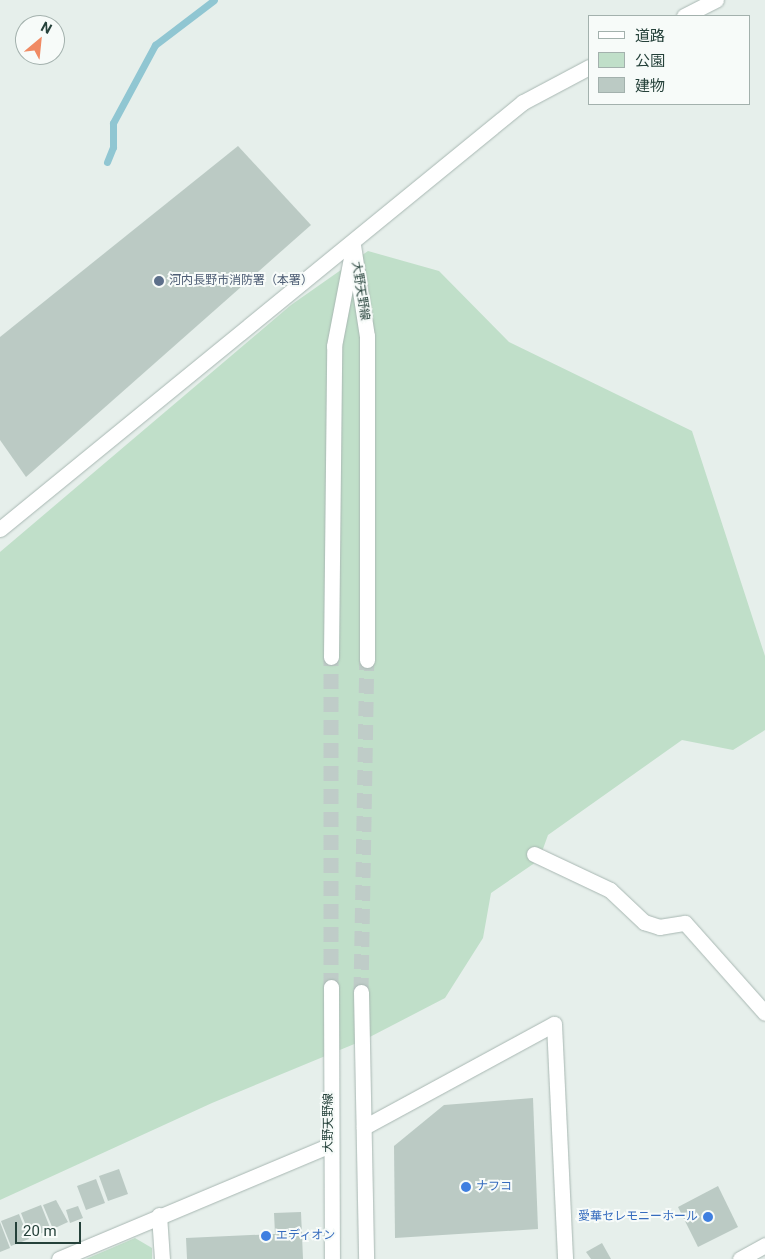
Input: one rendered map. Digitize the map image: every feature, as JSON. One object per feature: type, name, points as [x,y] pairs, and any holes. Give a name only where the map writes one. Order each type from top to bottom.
[{"type":"street","points":[[686,15],[716,0]]},
{"type":"street","points":[[0,529],[353,245],[523,102],[588,68]]},
{"type":"street","name":"大野天野線","points":[[331,657],[334,346],[353,245]]},
{"type":"street","name":"大野天野線","points":[[353,245],[367,336],[367,660]]},
{"type":"street","points":[[534,854],[610,890],[644,922],[659,927],[685,923],[765,1013]]},
{"type":"street","name":"大野天野線","points":[[331,987],[328,1146],[332,1259]]},
{"type":"street","points":[[361,992],[366,1259]]},
{"type":"street","points":[[364,1127],[554,1024],[565,1259]]},
{"type":"street","points":[[58,1259],[159,1215],[328,1146]]},
{"type":"street","points":[[159,1215],[162,1259]]},
{"type":"street","points":[[740,1259],[765,1245]]},
{"type":"green space","points":[[368,251],[439,271],[509,342],[692,431],[765,656],[765,730],[733,750],[682,740],[548,835],[539,860],[491,893],[483,938],[445,998],[364,1040],[212,1103],[0,1200],[0,552],[291,305]]},
{"type":"green space","points":[[135,1238],[152,1248],[152,1259],[86,1259]]},
{"type":"building","name":"河内長野市消防署（本署）","points":[[238,146],[311,225],[26,477],[0,440],[0,337]]},
{"type":"building","name":"ナフコ","points":[[533,1098],[538,1229],[395,1238],[394,1146],[444,1105]]},
{"type":"building","points":[[119,1169],[128,1194],[108,1201],[99,1176]]},
{"type":"building","points":[[96,1179],[105,1203],[86,1210],[77,1186]]},
{"type":"building","name":"愛華セレモニーホール","points":[[718,1186],[738,1227],[698,1247],[678,1207]]},
{"type":"building","points":[[56,1200],[68,1222],[53,1229],[43,1205]]},
{"type":"building","points":[[41,1205],[51,1230],[39,1234],[36,1228],[28,1231],[21,1213]]},
{"type":"building","points":[[78,1206],[83,1218],[70,1223],[66,1210]]},
{"type":"building","name":"エディオン","points":[[301,1212],[303,1259],[187,1259],[186,1238],[275,1234],[274,1213]]},
{"type":"building","points":[[19,1214],[29,1239],[11,1246],[1,1221]]},
{"type":"building","points":[[0,1222],[10,1248],[0,1252]]},
{"type":"building","points":[[602,1243],[611,1259],[591,1259],[586,1252]]},
{"type":"waterway","points":[[107,162],[113,147],[113,123],[155,45],[214,0]]},
{"type":"tunnel","points":[[331,657],[331,987]]},
{"type":"tunnel","points":[[361,992],[367,660]]},
{"type":"place","name":"河内長野市消防署（本署）","points":[[159,281]]},
{"type":"place","name":"ナフコ","points":[[466,1187]]},
{"type":"place","name":"愛華セレモニーホール","points":[[708,1217]]},
{"type":"place","name":"エディオン","points":[[266,1236]]}]
